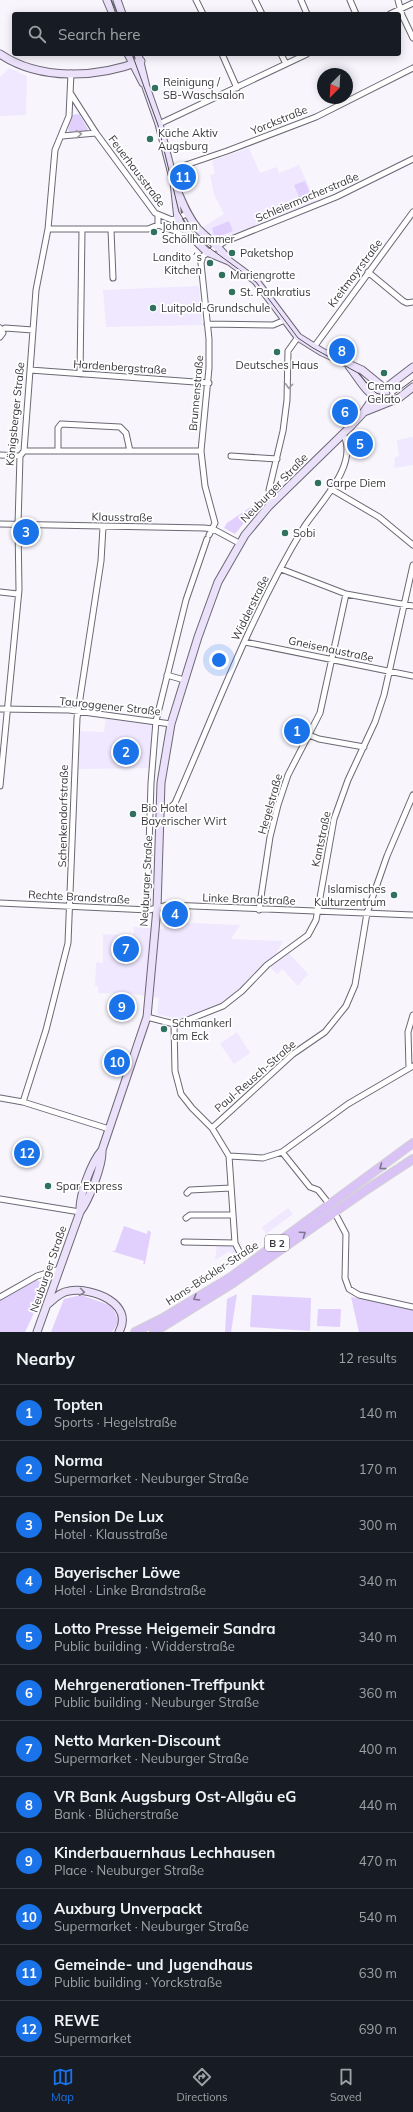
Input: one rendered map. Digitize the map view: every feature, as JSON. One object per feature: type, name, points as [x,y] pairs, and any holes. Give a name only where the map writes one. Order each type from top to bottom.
[{"type":"main road","name":"Hans-Böckler-Straße","points":[[135,1332],[163,1318],[231,1277],[413,1143]]},
{"type":"main road","name":"Hans-Böckler-Straße","points":[[154,1332],[233,1283],[369,1188],[413,1160]]},
{"type":"street","points":[[107,0],[112,12]]},
{"type":"street","points":[[117,0],[121,12]]},
{"type":"street","points":[[196,0],[202,12]]},
{"type":"street","points":[[255,0],[261,12]]},
{"type":"street","points":[[301,0],[306,12]]},
{"type":"street","points":[[350,0],[355,12]]},
{"type":"street","points":[[398,0],[400,9],[413,38]]},
{"type":"street","points":[[394,12],[413,3]]},
{"type":"street","points":[[0,54],[14,63],[29,69],[71,73],[100,71],[132,64],[140,57],[146,86],[159,124],[174,182],[178,219],[183,228],[191,238],[207,252],[229,261],[257,282],[298,337],[349,366],[362,370],[384,388],[388,401]]},
{"type":"street","points":[[129,56],[132,64],[146,86]]},
{"type":"street","points":[[223,56],[237,88]]},
{"type":"street","points":[[282,56],[286,64]]},
{"type":"street","points":[[159,124],[303,56]]},
{"type":"street","name":"Yorckstraße","points":[[171,170],[222,153],[316,117],[413,68]]},
{"type":"street","name":"Königsberger Straße","points":[[0,786],[18,594],[18,525],[22,454],[36,290],[48,229],[55,150],[69,116],[71,73]]},
{"type":"street","name":"Feuerhausstraße","points":[[71,94],[96,133],[158,215],[172,220],[178,219]]},
{"type":"street","points":[[62,136],[96,133]]},
{"type":"street","name":"Schleiermacherstraße","points":[[207,252],[217,246],[336,197],[413,159]]},
{"type":"street","points":[[174,182],[187,214],[198,229],[224,252],[229,261]]},
{"type":"street","name":"Kreitmayrstraße","points":[[314,347],[413,212]]},
{"type":"street","points":[[178,219],[187,214]]},
{"type":"street","points":[[48,229],[148,229],[158,225],[158,215]]},
{"type":"street","name":"Feuerhausstraße","points":[[158,225],[175,231],[188,239],[191,238]]},
{"type":"street","points":[[80,374],[82,230]]},
{"type":"street","points":[[111,230],[113,278]]},
{"type":"street","name":"Brunnenstraße","points":[[207,252],[203,256],[201,263],[207,324],[209,383],[201,450],[205,486],[214,518],[213,529]]},
{"type":"street","points":[[368,272],[403,301],[407,303],[413,302]]},
{"type":"street","points":[[207,324],[273,325],[284,320]]},
{"type":"street","points":[[0,337],[2,334],[1,329],[5,328],[33,330]]},
{"type":"street","points":[[273,502],[269,490],[277,459],[288,400],[288,351],[298,337]]},
{"type":"street","points":[[349,366],[368,392],[374,397],[388,401]]},
{"type":"street","name":"Neuburger Straße","points":[[37,1332],[80,1212],[83,1191],[96,1156],[102,1150],[147,1017],[156,908],[163,769],[171,724],[214,591],[239,543],[273,502],[343,434],[363,413],[374,397],[384,388],[413,368]]},
{"type":"street","name":"Hardenbergstraße","points":[[30,370],[209,383]]},
{"type":"street","name":"Neuburger Straße","points":[[363,413],[388,401],[399,398],[413,387]]},
{"type":"street","points":[[58,451],[58,428],[61,424],[120,427],[126,433],[130,450]]},
{"type":"street","name":"Widderstraße","points":[[160,809],[170,808],[175,803],[244,642],[281,569],[304,528],[339,476],[347,453],[346,442],[343,434]]},
{"type":"street","points":[[0,456],[58,451],[201,450]]},
{"type":"street","points":[[231,456],[277,459]]},
{"type":"street","points":[[331,490],[379,517],[413,545]]},
{"type":"street","name":"Klausstraße","points":[[0,524],[213,529],[239,543]]},
{"type":"street","name":"Schenkendorfstraße","points":[[24,1102],[65,958],[71,906],[74,749],[78,712],[101,561],[103,527]]},
{"type":"street","points":[[184,680],[167,675],[186,600],[208,537],[213,529]]},
{"type":"street","name":"Kantstraße","points":[[174,1024],[212,1012],[235,998],[267,965],[308,935],[316,920],[334,819],[344,790],[381,706],[390,672],[413,565]]},
{"type":"street","points":[[281,569],[346,594],[413,606]]},
{"type":"street","points":[[0,592],[18,594]]},
{"type":"street","name":"Hegelstraße","points":[[259,910],[269,845],[278,805],[288,775],[321,708],[346,594]]},
{"type":"street","name":"Gneisenaustraße","points":[[244,642],[413,676]]},
{"type":"street","name":"Neuburger Straße","points":[[147,910],[151,783],[156,721],[167,675]]},
{"type":"street","name":"Tauroggener Straße","points":[[0,709],[69,710],[171,724]]},
{"type":"street","points":[[309,735],[319,739],[364,747]]},
{"type":"street","name":"Paul-Reusch-Straße","points":[[212,1128],[293,1054],[317,1039],[336,1021],[346,1006],[355,985],[367,913],[387,856],[413,795]]},
{"type":"street","name":"Rechte Brandstraße","points":[[0,903],[147,910],[156,908]]},
{"type":"street","name":"Linke Brandstraße","points":[[156,908],[168,906],[413,915]]},
{"type":"street","points":[[229,1156],[263,1158],[282,1152],[348,1104],[411,1067],[408,1039],[413,1015]]},
{"type":"street","points":[[147,1017],[174,1024],[175,1071],[181,1094],[192,1108],[212,1128],[229,1156],[235,1243],[239,1252]]},
{"type":"street","points":[[0,1098],[24,1102],[109,1129]]},
{"type":"street","points":[[282,1152],[310,1187],[318,1190],[326,1200]]},
{"type":"street","points":[[187,1193],[190,1190],[231,1188]]},
{"type":"street","points":[[0,1199],[80,1212]]},
{"type":"street","points":[[186,1218],[190,1215],[233,1215]]},
{"type":"street","points":[[337,1217],[346,1234],[345,1278],[349,1289],[359,1295],[413,1307]]},
{"type":"street","points":[[184,1242],[235,1243]]},
{"type":"street","points":[[0,1297],[37,1276],[60,1269]]},
{"type":"street","points":[[48,1304],[67,1291],[80,1291],[100,1296],[115,1304],[121,1310],[123,1320],[119,1332]]},
{"type":"shaded area","points":[[9,68],[27,76],[26,115],[0,116],[0,77]]},
{"type":"shaded area","points":[[79,114],[88,129],[87,131],[70,132],[68,130],[72,115]]},
{"type":"shaded area","points":[[249,148],[260,173],[277,167],[279,173],[299,165],[316,202],[273,220],[215,240],[203,227],[224,214],[214,194],[210,175],[215,174],[212,161]]},
{"type":"shaded area","points":[[305,181],[312,198],[301,202],[294,185]]},
{"type":"shaded area","points":[[229,221],[233,231],[215,238],[212,228]]},
{"type":"shaded area","name":"Luitpold-Grundschule","points":[[199,286],[202,325],[106,327],[103,290]]},
{"type":"shaded area","points":[[413,437],[413,465],[394,468],[395,457],[399,456],[397,440]]},
{"type":"shaded area","points":[[265,497],[235,534],[224,528],[227,523]]},
{"type":"shaded area","points":[[106,719],[152,723],[150,768],[78,769],[80,731],[104,732]]},
{"type":"shaded area","points":[[164,922],[240,925],[231,939],[283,941],[276,954],[233,998],[210,1011],[181,1020],[157,1014],[159,998],[134,994],[98,993],[98,986],[95,986],[96,962],[103,963],[103,934],[133,936],[134,927],[164,929]]},
{"type":"shaded area","points":[[289,953],[308,974],[298,986],[282,969],[277,974],[270,967]]},
{"type":"shaded area","points":[[237,1032],[250,1053],[234,1064],[220,1044]]},
{"type":"shaded area","points":[[288,1208],[293,1214],[266,1234],[262,1227]]},
{"type":"shaded area","points":[[124,1226],[147,1234],[148,1230],[151,1232],[145,1264],[143,1264],[144,1261],[111,1251],[115,1251]]},
{"type":"shaded area","points":[[217,1244],[233,1245],[236,1252],[233,1255],[230,1251],[215,1260]]},
{"type":"shaded area","points":[[37,1280],[45,1285],[44,1292],[25,1332],[0,1332],[0,1300]]},
{"type":"shaded area","points":[[237,1294],[231,1332],[225,1332],[227,1299]]},
{"type":"shaded area","points":[[81,1295],[112,1306],[119,1322],[112,1332],[51,1332],[64,1299]]},
{"type":"shaded area","points":[[252,1295],[311,1298],[310,1331],[250,1327]]},
{"type":"shaded area","points":[[351,1297],[413,1309],[413,1332],[359,1332]]},
{"type":"shaded area","points":[[318,1309],[341,1309],[340,1327],[317,1326]]},
{"type":"tram line","points":[[111,0],[115,12]]},
{"type":"tram line","points":[[133,56],[158,125],[179,212],[190,230],[211,249],[256,282],[298,338],[358,373],[376,393],[393,395],[413,380]]},
{"type":"place","name":"Reinigung / SB-Waschsalon","points":[[155,88]]},
{"type":"place","name":"Küche Aktiv Augsburg","points":[[150,139]]},
{"type":"place","name":"Gemeinde- und Jugendhaus","points":[[183,177]]},
{"type":"place","name":"Johann Schöllhammer","points":[[154,232]]},
{"type":"place","name":"Paketshop","points":[[232,253]]},
{"type":"place","name":"Landito´s Kitchen","points":[[210,263]]},
{"type":"place","name":"Mariengrotte","points":[[222,275]]},
{"type":"place","name":"St. Pankratius","points":[[232,292]]},
{"type":"place","name":"Luitpold-Grundschule","points":[[153,308]]},
{"type":"place","name":"VR Bank Augsburg Ost-Allgäu eG","points":[[342,351]]},
{"type":"place","name":"Deutsches Haus","points":[[277,352]]},
{"type":"place","name":"Crema Gelato","points":[[384,373]]},
{"type":"place","name":"Mehrgenerationen-Treffpunkt","points":[[345,412]]},
{"type":"place","name":"Lotto Presse Heigemeir Sandra","points":[[360,444]]},
{"type":"place","name":"Carpe Diem","points":[[318,483]]},
{"type":"place","name":"Pension De Lux","points":[[26,532]]},
{"type":"place","name":"Sobi","points":[[285,533]]},
{"type":"place","name":"Topten","points":[[297,731]]},
{"type":"place","name":"Norma","points":[[126,752]]},
{"type":"place","name":"Bio Hotel Bayerischer Wirt","points":[[133,814]]},
{"type":"place","name":"Islamisches Kulturzentrum","points":[[394,895]]},
{"type":"place","name":"Bayerischer Löwe","points":[[175,914]]},
{"type":"place","name":"Netto Marken-Discount","points":[[126,949]]},
{"type":"place","name":"Kinderbauernhaus Lechhausen","points":[[122,1007]]},
{"type":"place","name":"Schmankerl am Eck","points":[[164,1029]]},
{"type":"place","name":"Auxburg Unverpackt","points":[[117,1062]]},
{"type":"place","name":"REWE","points":[[27,1153]]},
{"type":"place","name":"Spar Express","points":[[48,1186]]}]
